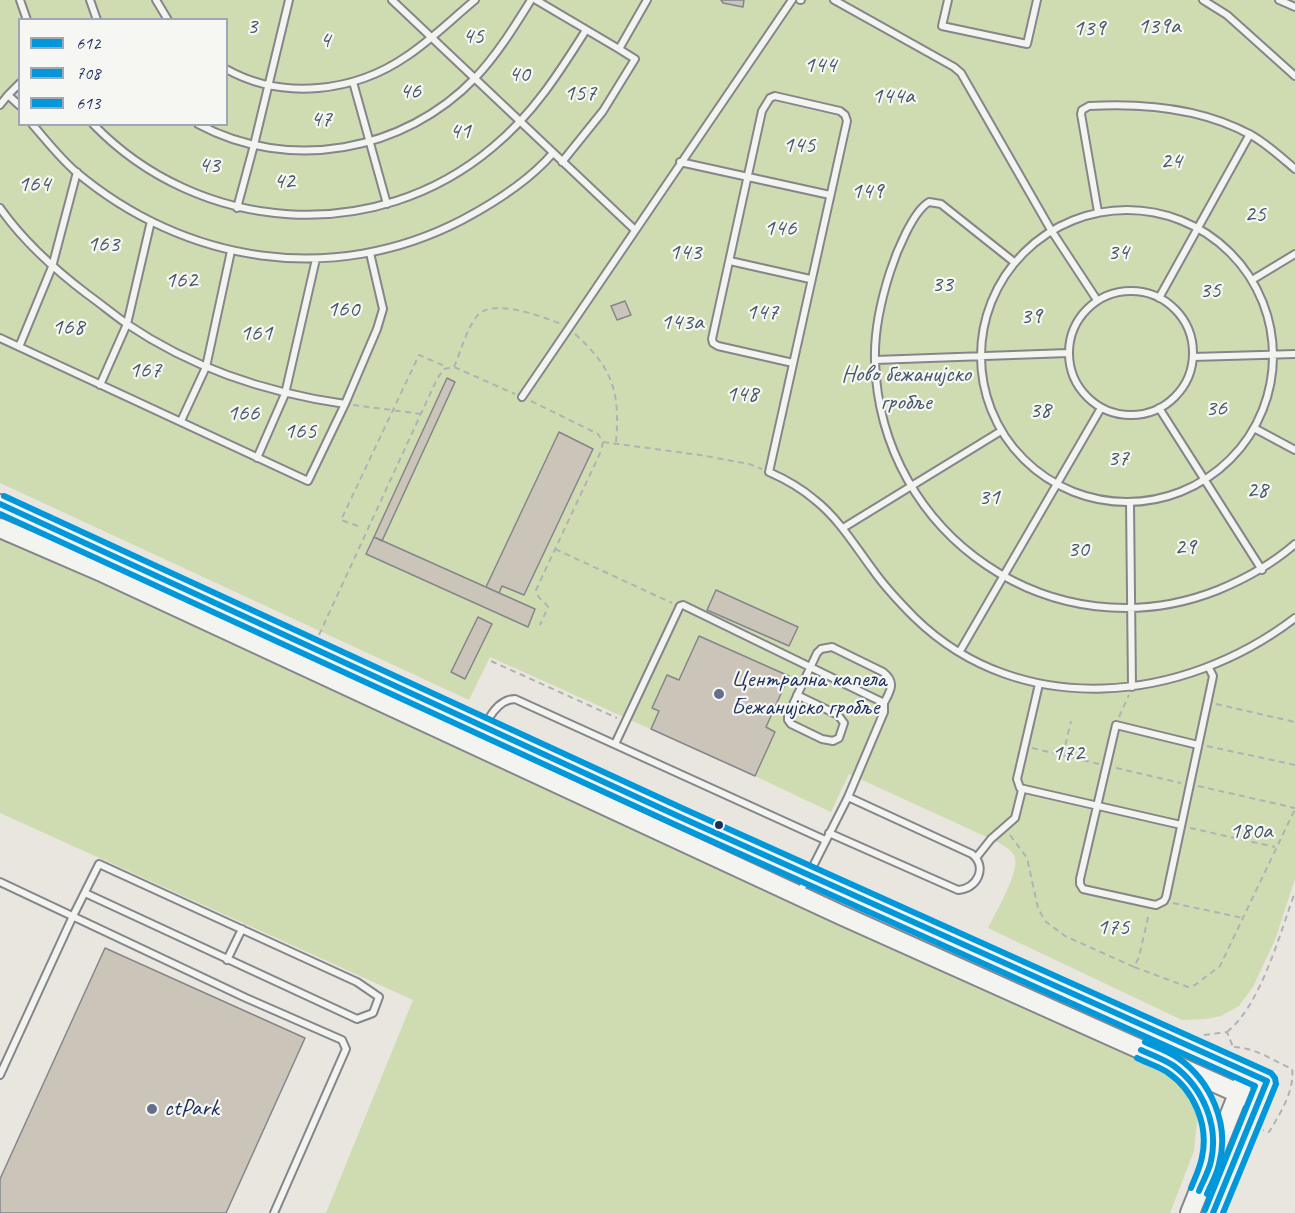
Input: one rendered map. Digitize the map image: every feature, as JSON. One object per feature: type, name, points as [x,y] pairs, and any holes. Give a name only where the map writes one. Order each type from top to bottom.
[{"type":"main road","points":[[0,504],[808,875],[1267,1081],[1213,1213]]},
{"type":"main road","points":[[0,528],[104,573],[799,895],[1258,1102]]},
{"type":"main road","points":[[104,573],[113,556]]},
{"type":"main road","points":[[1173,1065],[1193,1083],[1207,1106],[1213,1133],[1211,1160]]},
{"type":"main road","points":[[1190,1213],[1247,1072]]},
{"type":"lane","points":[[20,0],[26,18]]},
{"type":"lane","points":[[90,0],[97,18]]},
{"type":"lane","points":[[156,0],[167,18]]},
{"type":"lane","points":[[237,208],[289,0]]},
{"type":"lane","points":[[392,0],[635,230]]},
{"type":"lane","points":[[228,70],[268,85],[297,89],[327,88],[353,82],[382,71],[408,56],[475,0]]},
{"type":"lane","points":[[202,126],[220,135],[254,145],[284,150],[329,150],[371,142],[396,133],[429,116],[475,78],[492,59],[531,0]]},
{"type":"lane","points":[[536,0],[635,59],[603,111],[562,162]]},
{"type":"lane","points":[[619,49],[647,0]]},
{"type":"lane","points":[[522,397],[792,0]]},
{"type":"lane","points":[[834,0],[961,73],[1051,230],[1097,300]]},
{"type":"lane","points":[[948,0],[942,26],[1028,44],[1037,0]]},
{"type":"lane","points":[[1203,0],[1227,15],[1295,76]]},
{"type":"lane","points":[[1279,0],[1295,7]]},
{"type":"lane","points":[[95,126],[122,152],[154,174],[201,197],[237,208],[272,213],[310,215],[349,212],[387,204],[410,196],[448,178],[491,149],[521,122],[555,79],[586,30]]},
{"type":"lane","points":[[353,82],[387,204]]},
{"type":"lane","points":[[0,105],[18,85]]},
{"type":"lane","points":[[8,95],[18,104]]},
{"type":"lane","points":[[793,363],[718,346],[712,339],[762,111],[770,98],[775,96],[840,111],[845,115],[846,126],[810,279],[793,363],[769,472],[797,486],[816,500],[843,528],[895,597],[936,637],[978,662],[1039,684],[1098,690],[1157,684],[1209,668],[1253,646],[1295,618]]},
{"type":"lane","points":[[1098,212],[1081,117],[1084,108],[1125,105],[1180,110],[1250,134],[1295,169]]},
{"type":"lane","points":[[34,126],[77,172],[117,201],[151,221],[189,239],[231,251],[282,259],[316,260],[370,253],[428,236],[468,217],[503,195],[553,153]]},
{"type":"lane","points":[[1159,298],[1250,134]]},
{"type":"lane","points":[[680,162],[830,195]]},
{"type":"lane","points":[[19,346],[52,267],[77,172]]},
{"type":"lane","points":[[1014,262],[941,204],[933,201],[925,204],[892,264],[878,320],[876,383],[888,436],[912,486],[928,512],[947,534],[966,551],[1003,577],[1060,600],[1131,610],[1195,599],[1262,570],[1295,544]]},
{"type":"lane","points":[[1142,210],[1170,216],[1197,227],[1237,260],[1252,280],[1264,304],[1268,320],[1273,354],[1269,388],[1265,405],[1254,428],[1229,460],[1203,480],[1180,492],[1155,499],[1130,502],[1092,498],[1056,484],[1035,470],[1001,431],[987,399],[983,382],[980,356],[982,331],[999,283],[1014,262],[1051,230],[1066,222],[1098,212],[1142,210]]},
{"type":"lane","points":[[1,211],[52,267],[127,324],[166,347],[206,367],[247,382],[285,394],[345,404]]},
{"type":"lane","points":[[100,385],[127,324],[151,221]]},
{"type":"lane","points":[[181,421],[206,367],[231,251]]},
{"type":"lane","points":[[0,338],[308,481],[345,404],[377,329],[383,309],[370,253]]},
{"type":"lane","points":[[1252,280],[1295,254]]},
{"type":"lane","points":[[257,458],[285,394],[316,260]]},
{"type":"lane","points":[[730,261],[810,279]]},
{"type":"lane","points":[[1128,291],[1149,293],[1159,298],[1181,316],[1192,342],[1191,370],[1183,387],[1170,401],[1148,413],[1124,415],[1101,408],[1090,400],[1074,379],[1068,353],[1070,340],[1079,318],[1097,300],[1107,295],[1128,291]]},
{"type":"lane","points":[[875,360],[1068,353]]},
{"type":"lane","points":[[1193,357],[1295,354]]},
{"type":"lane","points":[[960,651],[1101,408]]},
{"type":"lane","points":[[1160,408],[1203,480],[1262,570]]},
{"type":"lane","points":[[1254,428],[1295,450]]},
{"type":"lane","points":[[843,528],[1001,431]]},
{"type":"lane","points":[[1130,502],[1132,687]]},
{"type":"lane","points":[[615,744],[680,606],[683,605],[884,703]]},
{"type":"lane","points":[[798,695],[838,715],[844,723],[839,738],[834,741],[828,741],[791,724],[788,720],[788,715],[812,666],[821,649],[832,647],[883,672],[892,681],[884,703],[884,712],[848,797],[799,895]]},
{"type":"lane","points":[[1198,745],[1116,725],[1080,879],[1081,886],[1087,890],[1156,905],[1164,901],[1190,784],[1213,676],[1209,668]]},
{"type":"lane","points":[[1039,684],[1017,783],[1022,790],[1181,825]]},
{"type":"lane","points":[[476,745],[485,726],[500,705],[510,699],[516,699],[825,840]]},
{"type":"lane","points":[[976,858],[991,839],[1015,818],[1022,790]]},
{"type":"lane","points":[[829,833],[958,890],[970,887],[978,879],[980,868],[976,858],[848,797]]},
{"type":"lane","points":[[0,1075],[73,916],[99,864],[357,982],[379,997],[373,1013],[357,1019],[85,893]]},
{"type":"lane","points":[[0,882],[246,998],[342,1040],[346,1049],[274,1213]]},
{"type":"lane","points":[[227,960],[242,929]]},
{"type":"path","points":[[358,526],[341,520],[419,355],[447,367],[454,367],[522,397],[598,434],[603,442],[601,451],[536,590],[539,599],[548,607],[540,625]]},
{"type":"path","points":[[319,635],[438,379],[447,367]]},
{"type":"path","points":[[345,404],[422,414]]},
{"type":"path","points":[[603,442],[729,460],[749,464],[769,472]]},
{"type":"path","points":[[555,549],[680,606]]},
{"type":"path","points":[[492,661],[626,721]]},
{"type":"path","points":[[1116,725],[1132,687]]},
{"type":"path","points":[[1207,702],[1295,722]]},
{"type":"path","points":[[1063,755],[1071,721]]},
{"type":"path","points":[[1198,745],[1295,765]]},
{"type":"path","points":[[1005,828],[1027,858],[1038,908],[1045,921],[1065,936],[1134,967],[1191,987],[1219,968],[1295,808],[1025,747]]},
{"type":"path","points":[[1181,825],[1275,847]]},
{"type":"path","points":[[1227,1032],[1244,1015],[1259,985],[1295,892]]},
{"type":"path","points":[[1164,901],[1243,918]]},
{"type":"path","points":[[1134,967],[1139,957],[1151,904]]},
{"type":"path","points":[[1233,1047],[1242,1047],[1292,1069],[1293,1077],[1289,1094],[1269,1132]]},
{"type":"green space","name":"Ново бежанијско гробље","points":[[0,0],[1295,0],[1295,879],[1275,940],[1253,987],[1239,1006],[1221,1016],[1182,1020],[988,928],[1011,880],[1015,862],[1012,852],[991,839],[849,774],[831,812],[490,657],[469,700],[0,483]]},
{"type":"green space","points":[[0,537],[799,895],[1168,1070],[1199,1103],[1194,1151],[1170,1213],[326,1213],[413,1000],[0,813]]},
{"type":"building","points":[[721,0],[744,0],[743,7],[723,3]]},
{"type":"building","points":[[625,301],[631,315],[617,320],[611,306]]},
{"type":"building","points":[[447,378],[455,382],[382,541],[374,537]]},
{"type":"building","points":[[559,432],[593,449],[524,595],[502,586],[499,593],[486,587]]},
{"type":"building","points":[[374,537],[535,609],[528,627],[366,554]]},
{"type":"building","points":[[716,590],[798,627],[789,646],[707,610]]},
{"type":"building","points":[[478,617],[492,624],[465,679],[451,672]]},
{"type":"building","name":"Централна капела Бежанијско гробље","points":[[699,636],[789,676],[766,727],[775,732],[755,776],[651,729],[659,711],[652,708],[667,675],[679,680]]},
{"type":"building","name":"ctPark","points":[[105,948],[305,1038],[226,1213],[0,1213],[0,1179]]},
{"type":"transit line","name":"613","points":[[4,496],[684,809],[1271,1073],[1276,1084],[1223,1213]]},
{"type":"transit line","name":"612","points":[[0,504],[680,817],[1267,1081],[1213,1213]]},
{"type":"transit line","name":"708","points":[[0,514],[676,825],[1255,1086],[1205,1210]]},
{"type":"transit line","name":"613","points":[[1145,1042],[1166,1051],[1190,1068],[1200,1079],[1215,1105],[1220,1119],[1222,1149],[1217,1172],[1207,1194]]},
{"type":"transit line","name":"612","points":[[1141,1050],[1174,1066],[1193,1085],[1206,1108],[1213,1134],[1213,1147],[1210,1165],[1199,1191]]},
{"type":"transit line","name":"708","points":[[1137,1058],[1164,1070],[1177,1080],[1192,1098],[1197,1109],[1204,1145],[1200,1165],[1191,1188]]},
{"type":"place","name":"Централна капела Бежанијско гробље","points":[[719,694]]},
{"type":"place","name":"ctPark","points":[[152,1109]]},
{"type":"park label","name":"3","points":[[252,27]]},
{"type":"park label","name":"139a","points":[[1159,27]]},
{"type":"park label","name":"139","points":[[1089,29]]},
{"type":"park label","name":"45","points":[[473,37]]},
{"type":"park label","name":"4","points":[[325,41]]},
{"type":"park label","name":"144","points":[[820,66]]},
{"type":"park label","name":"40","points":[[519,75]]},
{"type":"park label","name":"46","points":[[410,92]]},
{"type":"park label","name":"157","points":[[580,94]]},
{"type":"park label","name":"144a","points":[[893,97]]},
{"type":"park label","name":"47","points":[[321,120]]},
{"type":"park label","name":"41","points":[[460,132]]},
{"type":"park label","name":"145","points":[[799,146]]},
{"type":"park label","name":"24","points":[[1171,162]]},
{"type":"park label","name":"43","points":[[209,166]]},
{"type":"park label","name":"42","points":[[284,182]]},
{"type":"park label","name":"164","points":[[34,185]]},
{"type":"park label","name":"149","points":[[867,192]]},
{"type":"park label","name":"25","points":[[1255,215]]},
{"type":"park label","name":"146","points":[[780,229]]},
{"type":"park label","name":"163","points":[[103,245]]},
{"type":"park label","name":"143","points":[[685,253]]},
{"type":"park label","name":"34","points":[[1118,253]]},
{"type":"park label","name":"162","points":[[181,281]]},
{"type":"park label","name":"33","points":[[942,285]]},
{"type":"park label","name":"35","points":[[1210,291]]},
{"type":"park label","name":"160","points":[[343,310]]},
{"type":"park label","name":"147","points":[[762,313]]},
{"type":"park label","name":"39","points":[[1031,317]]},
{"type":"park label","name":"143a","points":[[682,323]]},
{"type":"park label","name":"168","points":[[68,328]]},
{"type":"park label","name":"161","points":[[256,334]]},
{"type":"park label","name":"167","points":[[145,371]]},
{"type":"park label","name":"148","points":[[742,395]]},
{"type":"park label","name":"36","points":[[1216,409]]},
{"type":"park label","name":"38","points":[[1040,411]]},
{"type":"park label","name":"166","points":[[243,414]]},
{"type":"park label","name":"165","points":[[300,432]]},
{"type":"park label","name":"37","points":[[1118,459]]},
{"type":"park label","name":"28","points":[[1257,491]]},
{"type":"park label","name":"31","points":[[989,498]]},
{"type":"park label","name":"29","points":[[1185,548]]},
{"type":"park label","name":"30","points":[[1078,550]]},
{"type":"park label","name":"172","points":[[1068,754]]},
{"type":"park label","name":"180a","points":[[1251,832]]},
{"type":"park label","name":"175","points":[[1113,928]]}]
